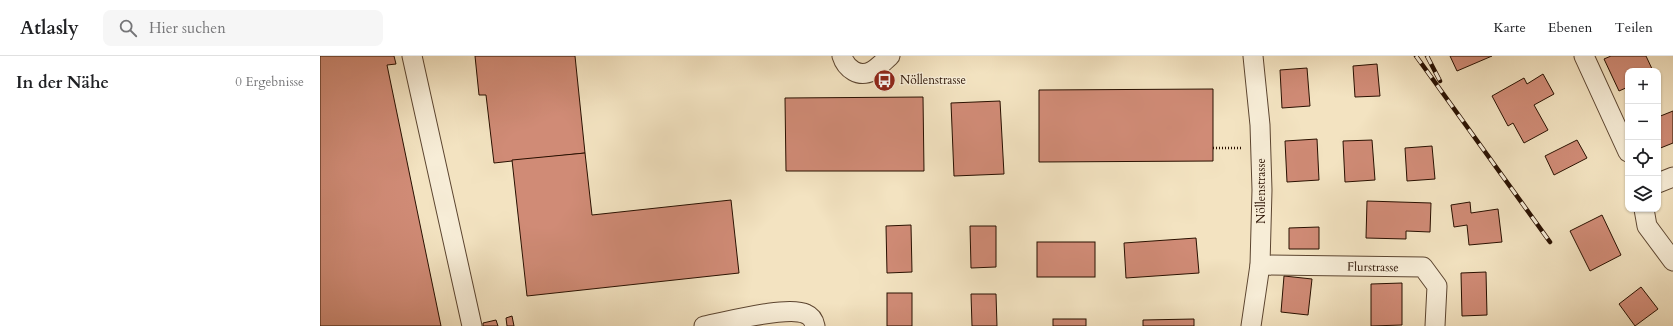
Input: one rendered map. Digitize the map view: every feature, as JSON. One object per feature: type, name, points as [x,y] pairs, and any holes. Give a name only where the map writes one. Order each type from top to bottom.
[{"type":"street","points":[[412,56],[472,326]]},
{"type":"street","points":[[842,56],[847,67],[862,73],[873,70],[890,56]]},
{"type":"street","name":"Nöllenstrasse","points":[[1251,326],[1260,265],[1262,190],[1261,148],[1253,56]]},
{"type":"street","points":[[1584,56],[1625,145]]},
{"type":"street","points":[[1661,182],[1673,178]]},
{"type":"street","points":[[1645,212],[1647,226],[1673,261]]},
{"type":"street","name":"Flurstrasse","points":[[1260,265],[1423,267],[1437,286],[1435,326]]},
{"type":"street","points":[[704,326],[782,312],[798,312],[807,314],[814,320],[815,326]]},
{"type":"path","points":[[1213,148],[1243,148]]},
{"type":"building","points":[[320,56],[394,56],[396,64],[387,65],[441,326],[320,326]]},
{"type":"building","points":[[475,56],[575,56],[585,153],[494,163],[486,95],[479,95]]},
{"type":"building","points":[[1450,56],[1492,56],[1457,71]]},
{"type":"building","points":[[1611,56],[1646,56],[1652,68],[1625,68],[1625,88],[1619,91],[1604,59]]},
{"type":"building","points":[[1377,64],[1380,96],[1355,97],[1353,66]]},
{"type":"building","points":[[1307,68],[1310,106],[1282,108],[1280,70]]},
{"type":"building","points":[[1543,74],[1554,94],[1534,105],[1548,130],[1524,143],[1513,123],[1508,126],[1492,96],[1524,78],[1527,84]]},
{"type":"building","points":[[1213,89],[1213,161],[1039,162],[1039,90]]},
{"type":"building","points":[[923,97],[924,171],[786,171],[785,98]]},
{"type":"building","points":[[1000,101],[1004,174],[954,176],[951,103]]},
{"type":"building","points":[[1673,111],[1673,143],[1661,148],[1661,140],[1661,116]]},
{"type":"building","points":[[1317,139],[1319,180],[1287,182],[1285,141]]},
{"type":"building","points":[[1372,140],[1375,180],[1345,182],[1343,141]]},
{"type":"building","points":[[1577,140],[1587,158],[1554,175],[1545,156]]},
{"type":"building","points":[[1432,146],[1435,179],[1407,181],[1405,148]]},
{"type":"building","points":[[585,153],[592,215],[731,200],[739,273],[527,296],[512,160]]},
{"type":"building","points":[[1367,201],[1431,203],[1430,232],[1406,231],[1406,239],[1366,238]]},
{"type":"building","points":[[1470,202],[1471,213],[1498,209],[1502,242],[1469,245],[1467,225],[1454,227],[1451,205]]},
{"type":"building","points":[[1602,215],[1621,255],[1590,271],[1570,231]]},
{"type":"building","points":[[911,225],[912,272],[887,273],[886,226]]},
{"type":"building","points":[[970,226],[996,226],[996,267],[971,268]]},
{"type":"building","points":[[1319,227],[1319,249],[1289,249],[1289,228]]},
{"type":"building","points":[[1196,238],[1199,273],[1126,278],[1124,243]]},
{"type":"building","points":[[1037,242],[1095,242],[1095,277],[1037,277]]},
{"type":"building","points":[[1486,272],[1487,315],[1462,316],[1461,273]]},
{"type":"building","points":[[1284,276],[1312,279],[1308,315],[1281,312]]},
{"type":"building","points":[[1402,283],[1402,325],[1371,326],[1371,284]]},
{"type":"building","points":[[1641,287],[1658,309],[1635,326],[1619,304]]},
{"type":"building","points":[[887,293],[912,293],[912,326],[887,326]]},
{"type":"building","points":[[971,294],[996,294],[997,326],[972,326]]},
{"type":"building","points":[[512,316],[514,326],[507,326],[506,318]]},
{"type":"building","points":[[1053,319],[1086,319],[1086,326],[1053,326]]},
{"type":"building","points":[[1194,319],[1194,326],[1143,326],[1143,320]]},
{"type":"building","points":[[496,320],[498,326],[483,326],[483,323]]},
{"type":"railway","points":[[1416,56],[1550,242]]},
{"type":"railway","points":[[1427,56],[1440,81]]},
{"type":"place","name":"Nöllenstrasse","points":[[885,80]]}]
